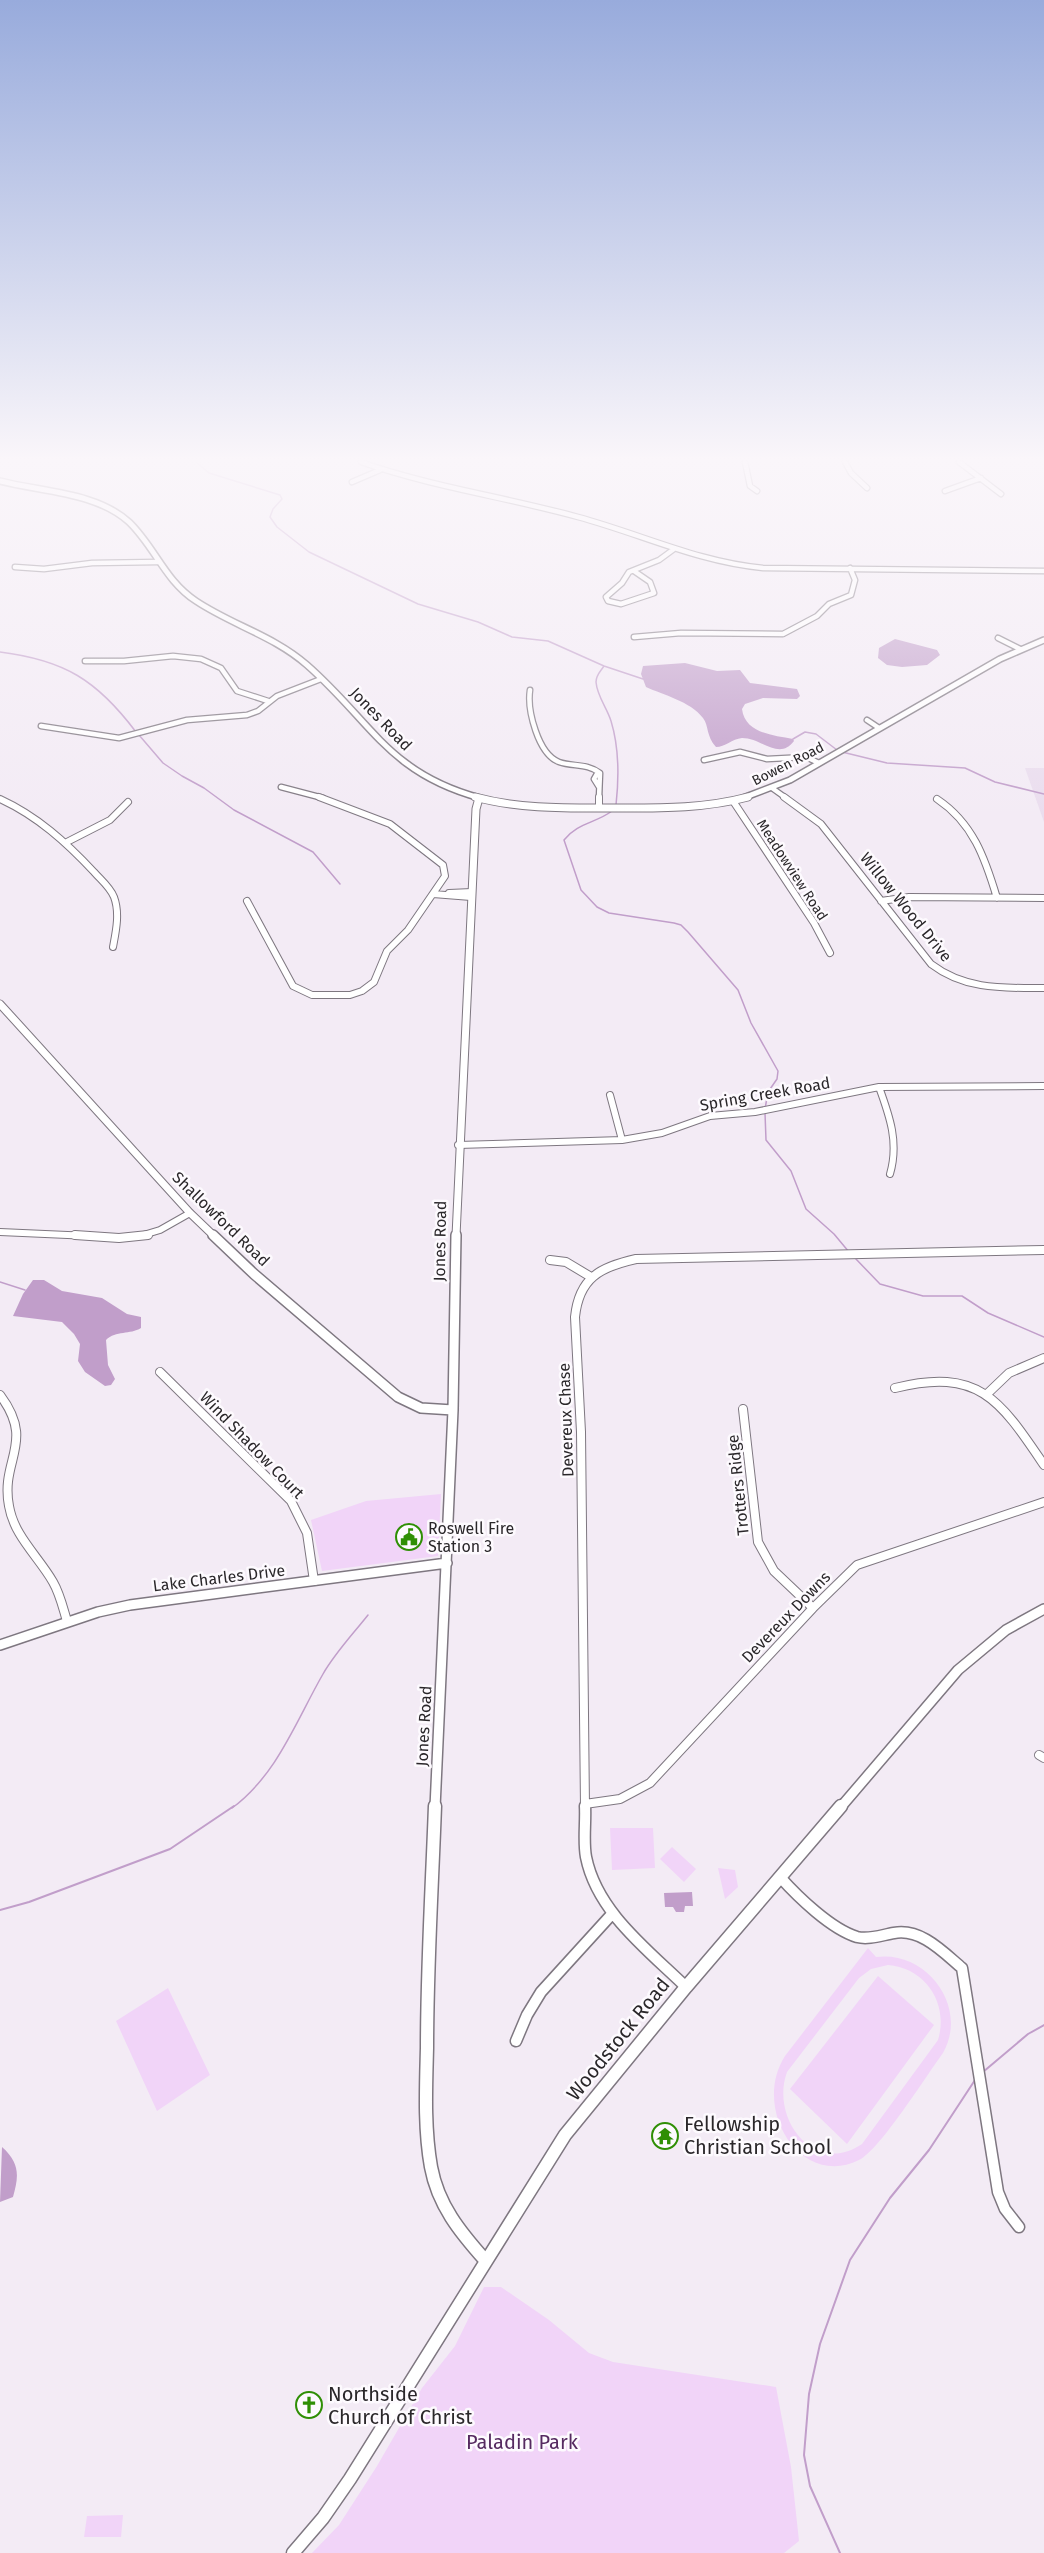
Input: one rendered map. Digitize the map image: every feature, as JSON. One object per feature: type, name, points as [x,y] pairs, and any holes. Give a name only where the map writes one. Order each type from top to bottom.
[{"type":"street","name":"Jones Road","points":[[171,581],[185,593],[278,643],[299,658],[404,764],[438,784],[479,798],[476,809],[458,1145],[453,1410],[427,1988],[426,2126],[431,2168],[446,2210],[456,2228],[485,2260]]},
{"type":"street","points":[[622,581],[608,593],[606,597],[608,601],[621,604],[654,593],[655,588],[648,581]]},
{"type":"street","points":[[634,637],[681,633],[783,634],[817,616],[829,604],[851,595],[855,581]]},
{"type":"street","points":[[998,638],[1020,649]]},
{"type":"street","name":"Bowen Road","points":[[479,798],[526,806],[599,808],[682,808],[733,801],[772,788],[1020,649],[1044,640]]},
{"type":"street","points":[[85,661],[136,660],[165,656],[197,657],[221,668],[228,675],[235,689],[242,694],[268,701]]},
{"type":"street","points":[[41,726],[119,738],[187,720],[247,715],[258,711],[268,701],[321,679]]},
{"type":"street","points":[[530,690],[527,701],[532,722],[552,759],[567,764],[587,765],[598,771],[594,779],[599,786],[599,808]]},
{"type":"street","points":[[867,720],[879,728]]},
{"type":"street","points":[[704,760],[740,752],[773,759],[806,758],[819,763]]},
{"type":"street","points":[[247,901],[293,987],[312,995],[343,996],[362,991],[374,982],[387,951],[408,930],[445,876],[446,868],[395,827],[315,795],[281,787]]},
{"type":"street","name":"Willow Wood Drive","points":[[772,788],[821,824],[931,964],[948,977],[978,986],[1044,988]]},
{"type":"street","points":[[0,799],[16,806],[65,843],[115,898],[118,911],[113,947]]},
{"type":"street","points":[[937,799],[948,805],[978,841],[997,897]]},
{"type":"street","name":"Meadowview Road","points":[[733,801],[814,923],[830,953]]},
{"type":"street","points":[[65,843],[110,820],[128,802]]},
{"type":"street","points":[[433,894],[472,894]]},
{"type":"street","points":[[881,901],[909,897],[1044,898]]},
{"type":"street","name":"Shallowford Road","points":[[0,1004],[190,1213],[254,1274],[398,1397],[421,1408],[453,1410]]},
{"type":"street","name":"Spring Creek Road","points":[[458,1145],[622,1140],[662,1133],[710,1116],[755,1112],[879,1087],[1044,1086]]},
{"type":"street","points":[[879,1087],[896,1138],[896,1156],[890,1174]]},
{"type":"street","points":[[610,1095],[622,1140]]},
{"type":"street","points":[[0,1232],[47,1232],[124,1239],[160,1231],[190,1213]]},
{"type":"street","points":[[550,1260],[566,1262],[591,1277],[611,1265],[636,1259],[1044,1250]]},
{"type":"street","name":"Devereux Chase","points":[[591,1277],[581,1289],[575,1302],[581,1432],[586,1856],[600,1896],[612,1914],[686,1987]]},
{"type":"street","points":[[987,1394],[1009,1373],[1044,1358]]},
{"type":"street","name":"Wind Shadow Court","points":[[160,1372],[291,1501],[307,1533],[314,1581]]},
{"type":"street","points":[[895,1388],[924,1381],[946,1381],[963,1384],[987,1394],[1016,1423],[1044,1465]]},
{"type":"street","points":[[0,1395],[12,1410],[18,1428],[18,1444],[8,1486],[10,1515],[20,1537],[53,1581],[67,1621]]},
{"type":"street","name":"Trotters Ridge","points":[[743,1409],[758,1542],[764,1558],[778,1578],[813,1608]]},
{"type":"street","name":"Devereux Downs","points":[[585,1804],[620,1800],[650,1783],[813,1608],[857,1565],[1044,1502]]},
{"type":"street","name":"Lake Charles Drive","points":[[0,1645],[67,1621],[130,1605],[447,1563]]},
{"type":"street","name":"Woodstock Road","points":[[293,2553],[323,2518],[350,2479],[565,2135],[686,1987],[958,1670],[1006,1630],[1044,1609]]},
{"type":"street","points":[[780,1877],[817,1911],[851,1934],[866,1938],[903,1932],[914,1934],[962,1968],[998,2192],[1005,2209],[1019,2227]]},
{"type":"street","points":[[516,2041],[527,2015],[541,1992],[612,1914]]},
{"type":"shaded area","points":[[895,639],[937,650],[940,655],[927,665],[902,667],[887,665],[878,658],[879,648]]},
{"type":"shaded area","points":[[685,663],[717,671],[740,670],[750,683],[797,689],[800,696],[797,699],[763,698],[745,704],[742,709],[744,717],[754,728],[794,741],[782,749],[742,738],[716,747],[705,721],[698,712],[684,703],[646,687],[641,674],[643,666]]},
{"type":"shaded area","points":[[1025,768],[1044,768],[1044,822]]},
{"type":"shaded area","points":[[33,1280],[44,1280],[62,1291],[102,1298],[127,1314],[141,1317],[141,1328],[114,1335],[106,1340],[108,1365],[115,1379],[111,1385],[105,1386],[85,1372],[78,1361],[80,1344],[62,1322],[13,1316],[23,1294]]},
{"type":"shaded area","points":[[692,1892],[693,1906],[685,1906],[684,1912],[676,1912],[673,1907],[665,1907],[664,1893]]},
{"type":"shaded area","points":[[2,2147],[15,2164],[17,2176],[13,2197],[0,2202]]},
{"type":"green space","points":[[441,1494],[438,1556],[322,1571],[311,1520],[366,1501]]},
{"type":"green space","points":[[610,1828],[653,1828],[655,1868],[612,1870]]},
{"type":"green space","points":[[672,1847],[696,1869],[684,1882],[660,1859]]},
{"type":"green space","points":[[718,1868],[735,1870],[738,1887],[725,1899]]},
{"type":"green space","points":[[868,1948],[876,1957],[895,1957],[912,1963],[926,1972],[938,1985],[947,2001],[951,2018],[950,2035],[943,2053],[890,2128],[879,2142],[859,2160],[838,2166],[818,2163],[801,2154],[788,2139],[778,2120],[774,2099],[776,2077],[785,2056]],"holes":[[[888,1965],[902,1968],[923,1981],[937,2001],[941,2027],[938,2040],[862,2144],[844,2152],[828,2153],[813,2148],[800,2138],[791,2124],[785,2107],[783,2090],[787,2072],[859,1978],[871,1969]]]},
{"type":"green space","points":[[878,1976],[934,2025],[847,2144],[790,2089]]},
{"type":"green space","points":[[168,1988],[210,2075],[157,2111],[116,2021]]},
{"type":"green space","name":"Paladin Park","points":[[484,2287],[501,2287],[549,2320],[589,2353],[613,2362],[776,2387],[791,2467],[799,2541],[784,2553],[312,2553],[339,2525],[377,2466],[422,2388],[455,2346]]},
{"type":"green space","points":[[123,2515],[121,2537],[84,2537],[87,2516]]},
{"type":"waterway","points":[[370,581],[418,604],[478,622],[512,637],[548,641],[604,666]]},
{"type":"waterway","points":[[0,652],[43,661],[77,676],[107,699],[136,732]]},
{"type":"waterway","points":[[604,666],[643,679]]},
{"type":"waterway","points":[[604,666],[597,675],[596,682],[616,741],[618,773],[616,805]]},
{"type":"waterway","points":[[793,739],[805,732],[816,734],[837,750]]},
{"type":"waterway","points":[[139,735],[163,763],[182,776],[204,788],[234,810],[313,852],[340,884]]},
{"type":"waterway","points":[[842,752],[887,763],[965,768],[995,782],[1044,794]]},
{"type":"waterway","points":[[612,811],[575,830],[564,840],[581,890],[597,907],[609,913],[681,925],[738,990],[751,1023],[778,1071],[777,1079],[768,1092],[765,1109]]},
{"type":"waterway","points":[[765,1113],[766,1140],[791,1171],[806,1209],[834,1234],[849,1252]]},
{"type":"waterway","points":[[855,1258],[880,1284],[923,1296],[962,1296],[988,1313],[1044,1337]]},
{"type":"waterway","points":[[0,1282],[25,1290]]},
{"type":"waterway","points":[[232,1808],[248,1795],[273,1763],[328,1666],[368,1615]]},
{"type":"waterway","points":[[0,1910],[29,1902],[170,1849],[234,1806]]},
{"type":"waterway","points":[[983,2072],[1028,2034],[1044,2025]]},
{"type":"waterway","points":[[840,2553],[810,2486],[804,2455],[809,2394],[820,2344],[850,2260],[890,2198],[929,2150],[975,2080]]},
{"type":"place","name":"Roswell Fire Station 3","points":[[409,1537]]},
{"type":"place","name":"Fellowship Christian School","points":[[665,2136]]},
{"type":"place","name":"Northside Church of Christ","points":[[309,2405]]}]
